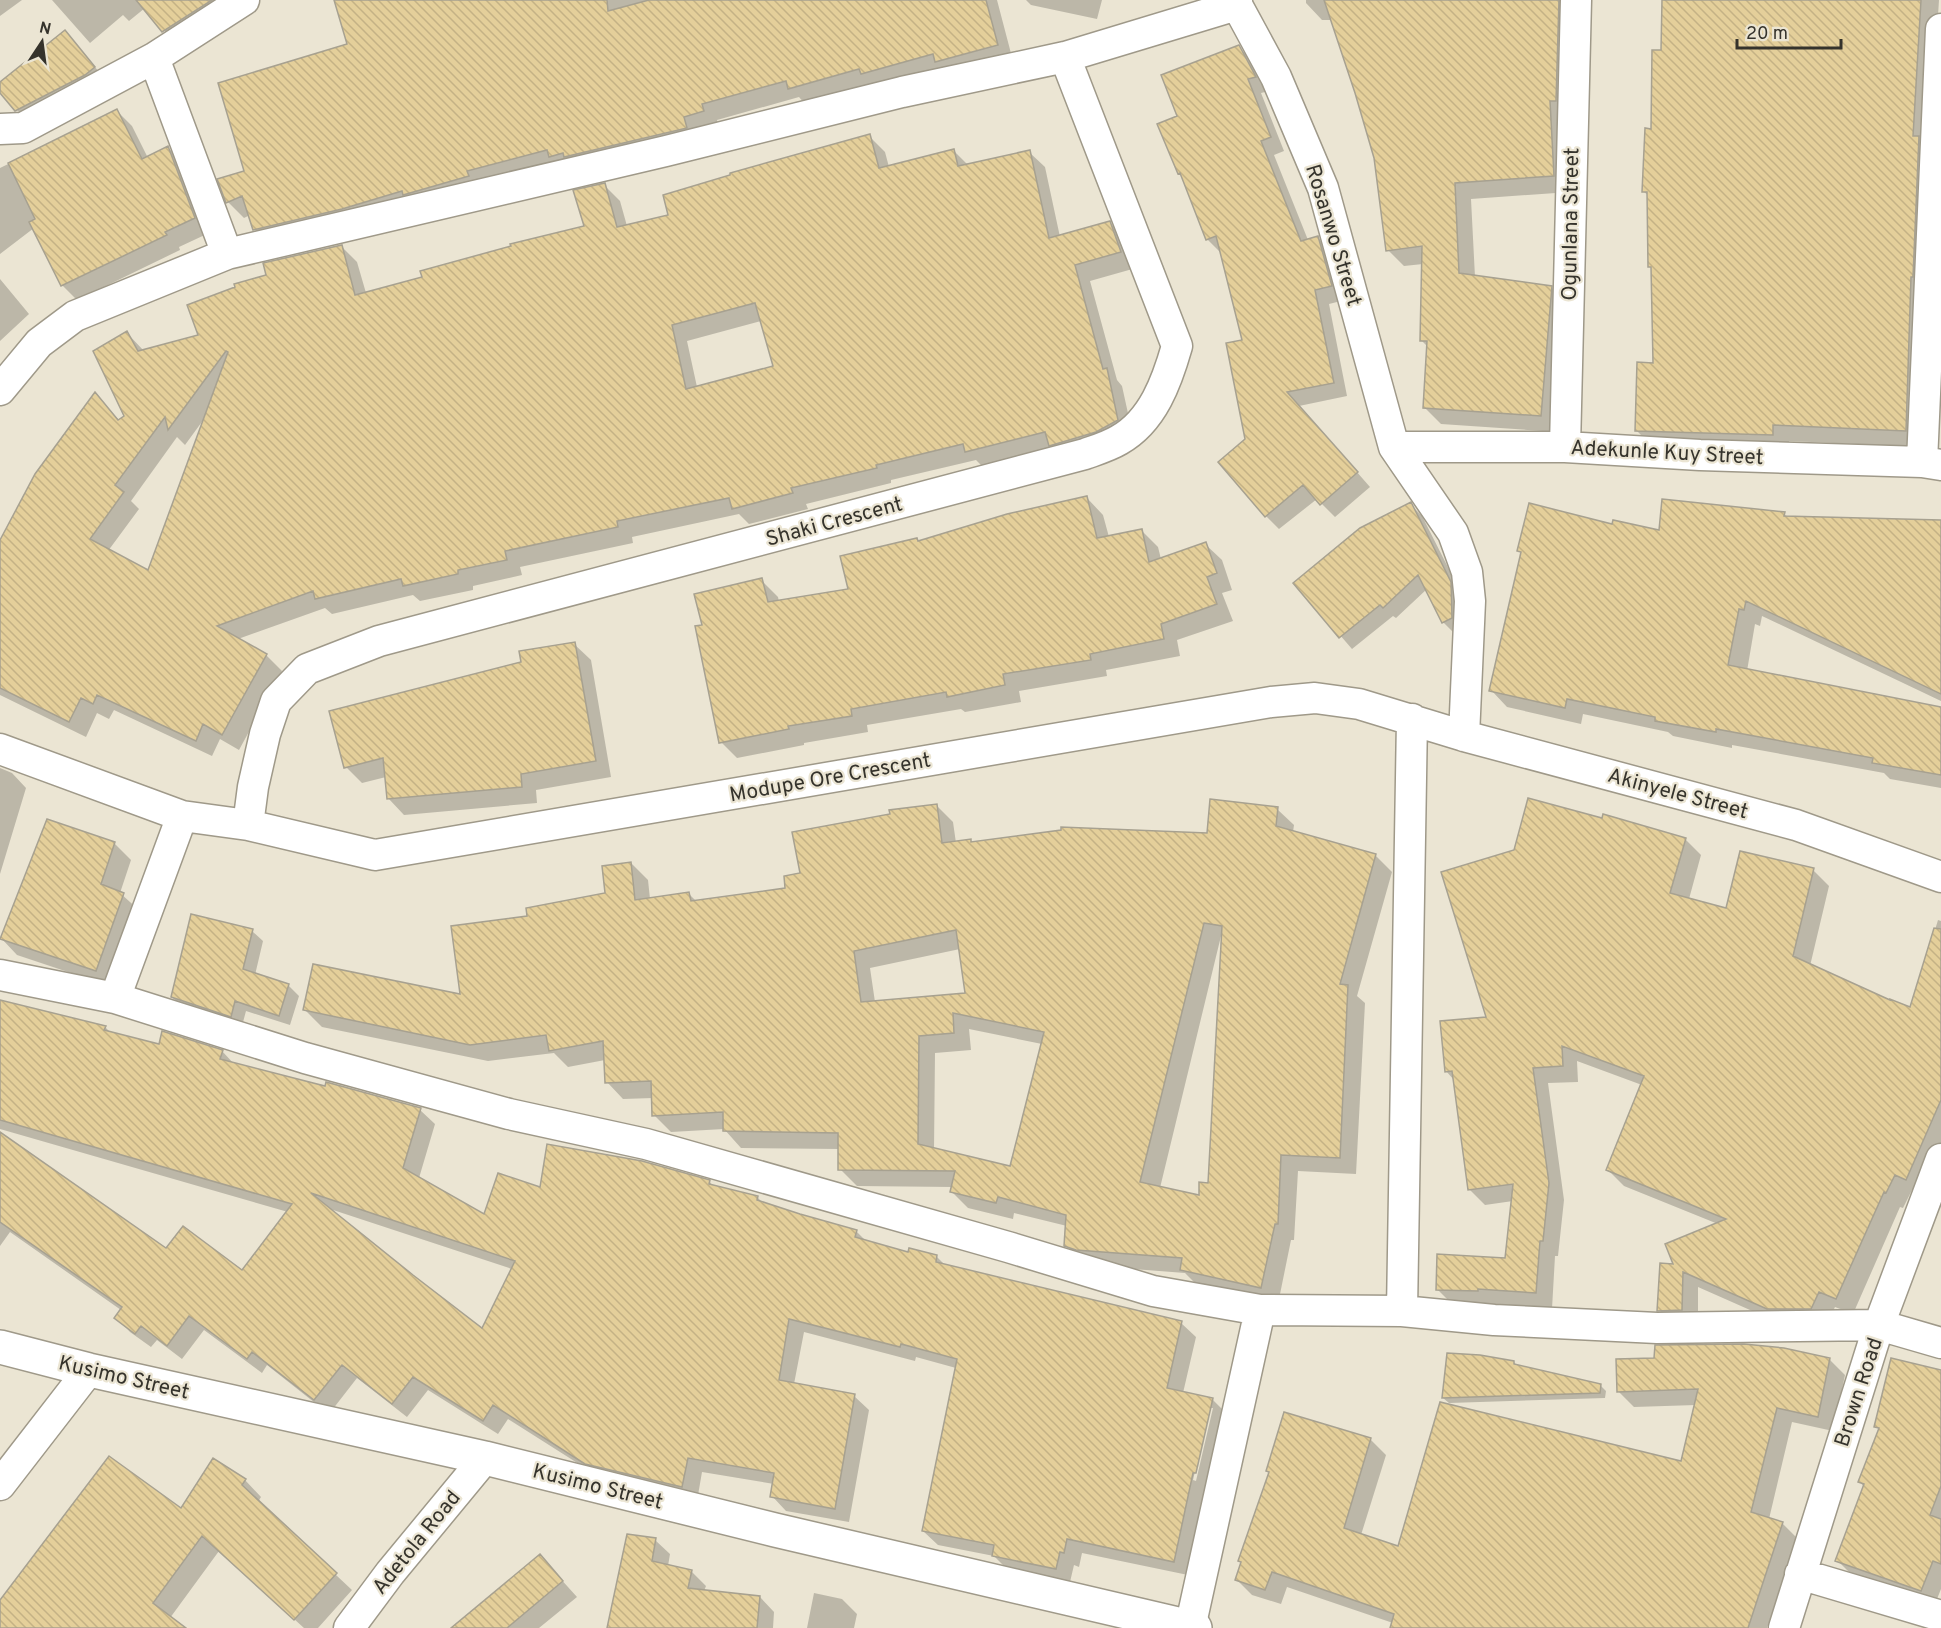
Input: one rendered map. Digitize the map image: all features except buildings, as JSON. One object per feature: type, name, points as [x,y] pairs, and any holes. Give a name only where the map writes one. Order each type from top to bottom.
[{"type":"street","points":[[0,129],[23,128],[154,58],[244,0]]},
{"type":"street","name":"Ogunlana Street","points":[[1565,447],[1576,0]]},
{"type":"street","points":[[0,390],[39,343],[75,316],[227,254],[666,151],[902,92],[1065,57],[1237,2]]},
{"type":"street","name":"Rosanwo Street","points":[[1237,2],[1276,78],[1323,188],[1394,447],[1453,533],[1467,572],[1470,601],[1464,736]]},
{"type":"street","points":[[1932,463],[1941,29]]},
{"type":"street","name":"Shaki Crescent","points":[[248,825],[264,734],[276,700],[307,669],[379,641],[1084,454],[1120,440],[1144,421],[1167,381],[1177,346],[1065,57]]},
{"type":"street","points":[[154,58],[227,254]]},
{"type":"street","name":"Adekunle Kuy Street","points":[[1394,447],[1565,447],[1700,455],[1932,463]]},
{"type":"street","name":"Modupe Ore Crescent","points":[[0,749],[182,816],[248,825],[375,855],[1271,702],[1315,698],[1359,704],[1412,719]]},
{"type":"street","points":[[1402,1311],[1412,719]]},
{"type":"street","name":"Akinyele Street","points":[[1412,719],[1464,736],[1796,825],[1941,877]]},
{"type":"street","points":[[115,998],[182,816]]},
{"type":"street","points":[[0,975],[115,998],[305,1058],[509,1114],[646,1144],[1008,1247],[1152,1291],[1260,1310],[1402,1311],[1494,1320],[1657,1328],[1879,1325],[1941,1343]]},
{"type":"street","name":"Brown Road","points":[[1784,1628],[1879,1325],[1941,1159]]},
{"type":"street","points":[[1192,1628],[1260,1310]]},
{"type":"street","name":"Kusimo Street","points":[[0,1347],[89,1370],[485,1458],[775,1530],[1192,1628]]},
{"type":"street","points":[[0,1485],[89,1370]]},
{"type":"street","name":"Adetola Road","points":[[349,1628],[390,1573],[485,1458]]},
{"type":"street","points":[[1800,1574],[1941,1616]]}]
